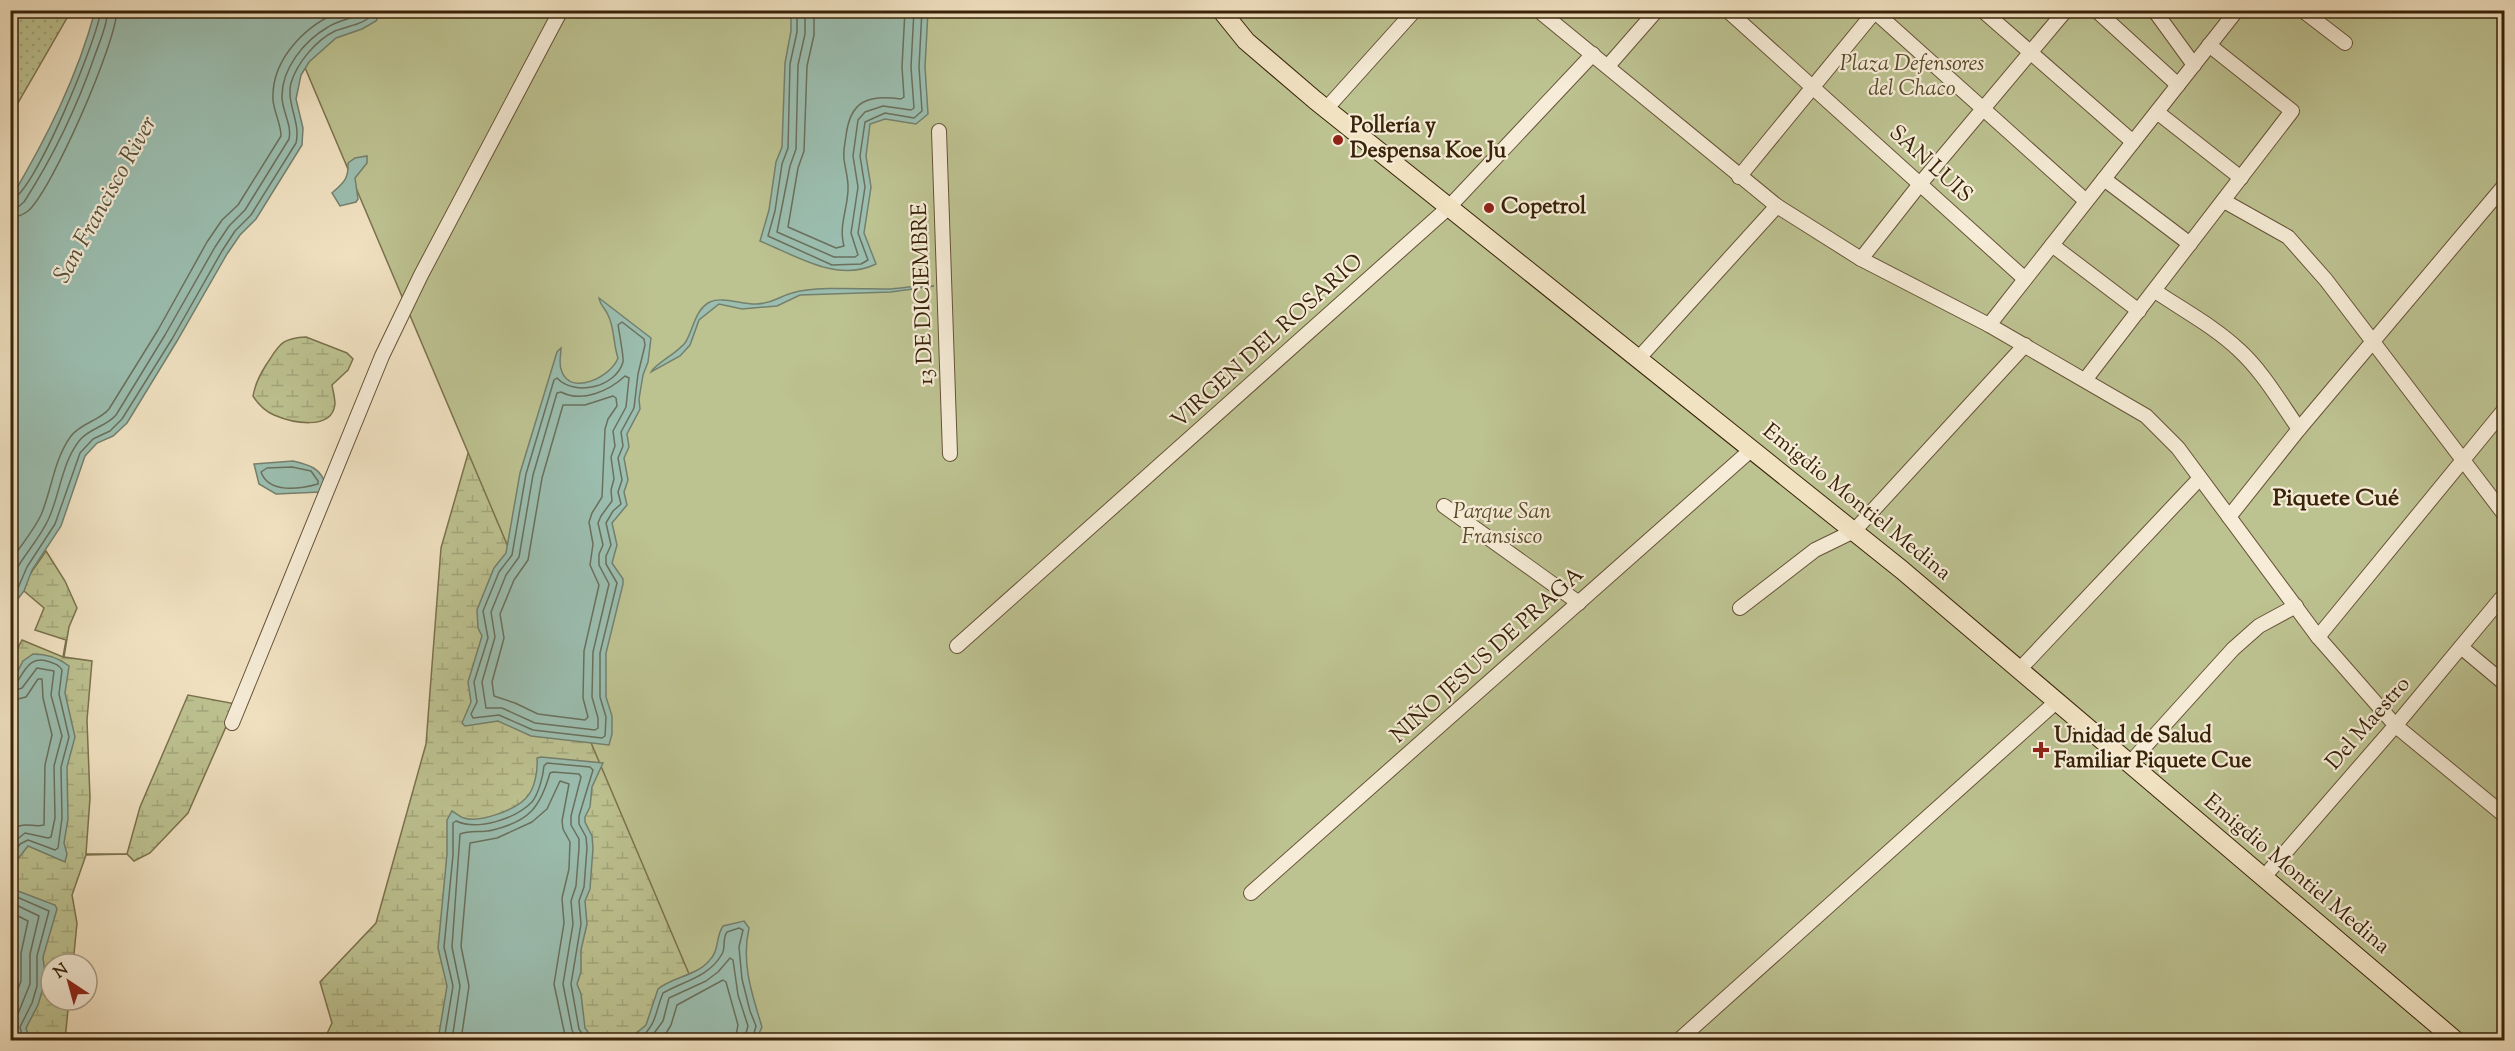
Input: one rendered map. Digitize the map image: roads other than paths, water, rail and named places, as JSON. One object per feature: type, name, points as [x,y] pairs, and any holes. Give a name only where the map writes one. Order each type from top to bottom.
[{"type":"main road","name":"Emigdio Montiel Medina","points":[[1221,10],[1246,41],[1326,109],[1854,531],[2455,1041]]},
{"type":"street","points":[[232,723],[382,356],[421,276],[561,10]]},
{"type":"street","points":[[1326,109],[1415,10]]},
{"type":"street","points":[[1538,10],[1777,206],[1861,259],[1989,325],[2146,416],[2178,448],[2318,637],[2396,726],[2505,815]]},
{"type":"street","points":[[1608,66],[1657,10]]},
{"type":"street","name":"SAN LUIS","points":[[1727,10],[2025,279]]},
{"type":"street","points":[[1982,10],[2133,142]]},
{"type":"street","points":[[1861,259],[1920,184],[2066,10]]},
{"type":"street","points":[[2096,10],[2178,85]]},
{"type":"street","points":[[2154,10],[2193,65]]},
{"type":"street","points":[[1989,325],[2237,10]]},
{"type":"street","points":[[2302,10],[2345,43]]},
{"type":"street","points":[[1739,177],[1874,11],[2086,201]]},
{"type":"street","points":[[2085,380],[2292,111],[2209,45]]},
{"type":"street","name":"VIRGEN DEL ROSARIO","points":[[957,646],[1219,415],[1449,207],[1593,54]]},
{"type":"street","points":[[2157,112],[2241,178]]},
{"type":"street","name":"13 DE DICIEMBRE","points":[[939,131],[950,454]]},
{"type":"street","points":[[2104,180],[2190,244]]},
{"type":"street","points":[[2229,517],[2299,429],[2505,186]]},
{"type":"street","points":[[2224,201],[2288,237],[2326,280],[2505,514]]},
{"type":"street","points":[[1638,359],[1777,206]]},
{"type":"street","points":[[2052,245],[2139,311]]},
{"type":"street","points":[[2155,291],[2225,338],[2240,351],[2299,429]]},
{"type":"street","points":[[1740,608],[1815,550],[1854,531],[2025,345]]},
{"type":"street","points":[[2318,637],[2505,410]]},
{"type":"street","name":"NIÑO JESUS DE PRAGA","points":[[1251,893],[1752,449]]},
{"type":"street","points":[[2019,670],[2199,478]]},
{"type":"street","points":[[1444,506],[1579,603]]},
{"type":"street","name":"Del Maestro","points":[[2263,878],[2396,726],[2505,595]]},
{"type":"street","points":[[2129,764],[2233,649],[2259,626],[2296,606]]},
{"type":"street","points":[[2461,647],[2505,683]]},
{"type":"street","points":[[1678,1041],[2056,702]]},
{"type":"water","name":"San Francisco River","points":[[95,11],[382,11],[376,21],[362,29],[336,38],[309,62],[301,75],[296,99],[303,128],[302,145],[256,219],[240,235],[227,254],[127,423],[113,436],[97,443],[85,456],[61,526],[32,570],[24,591],[11,608],[11,198],[70,84]]},
{"type":"water","points":[[791,11],[928,11],[925,67],[928,114],[916,124],[885,119],[870,124],[866,156],[871,187],[864,233],[876,264],[861,269],[847,271],[817,265],[760,241],[769,210],[776,162],[782,147],[785,63],[791,31]]},
{"type":"water","points":[[367,156],[367,163],[355,178],[358,199],[356,202],[340,206],[332,193],[344,180],[348,163],[355,158]]},
{"type":"water","points":[[934,286],[891,292],[800,295],[777,306],[742,309],[719,304],[699,320],[690,345],[680,356],[651,372],[685,343],[700,311],[713,301],[725,300],[757,304],[813,289],[889,289]]},
{"type":"water","points":[[599,298],[651,338],[639,399],[640,409],[627,434],[629,447],[624,458],[628,480],[624,492],[627,505],[612,523],[617,545],[612,563],[623,579],[623,584],[606,653],[606,697],[612,716],[612,734],[609,745],[531,736],[498,721],[465,726],[462,723],[471,702],[468,682],[482,636],[478,628],[477,610],[494,568],[506,553],[520,473],[557,352],[561,348],[562,372],[574,383],[591,381],[600,377],[608,372],[618,358],[610,320]]},
{"type":"water","points":[[293,461],[318,471],[326,486],[321,492],[276,494],[259,484],[254,464]]},
{"type":"water","points":[[33,654],[61,660],[69,666],[65,693],[75,737],[67,767],[68,819],[64,843],[67,854],[65,862],[28,846],[17,860],[11,857],[11,684],[23,661]]},
{"type":"water","points":[[537,758],[603,763],[592,787],[590,807],[585,817],[592,836],[593,848],[590,889],[585,901],[587,924],[581,950],[581,972],[577,984],[581,994],[585,1028],[594,1040],[438,1040],[447,986],[438,948],[447,854],[447,820],[452,811],[464,818],[479,819],[521,803],[532,790]]},
{"type":"water","points":[[10,888],[55,905],[57,909],[44,952],[39,952],[39,1002],[26,1028],[30,1040],[11,1040]]},
{"type":"water","points":[[744,921],[749,928],[746,954],[749,978],[762,1027],[756,1040],[628,1040],[646,1025],[658,989],[704,966],[715,953],[723,926]]},
{"type":"place","name":"Pollería y Despensa Koe Ju","points":[[1338,140]]},
{"type":"place","name":"Copetrol","points":[[1489,208]]},
{"type":"place","name":"Unidad de Salud Familiar Piquete Cue","points":[[2041,750]]},
{"type":"district","name":"Piquete Cué","points":[[2336,499]]},
{"type":"park label","name":"Plaza Defensores del Chaco","points":[[1912,78]]},
{"type":"park label","name":"Parque San Fransisco","points":[[1502,526]]}]
